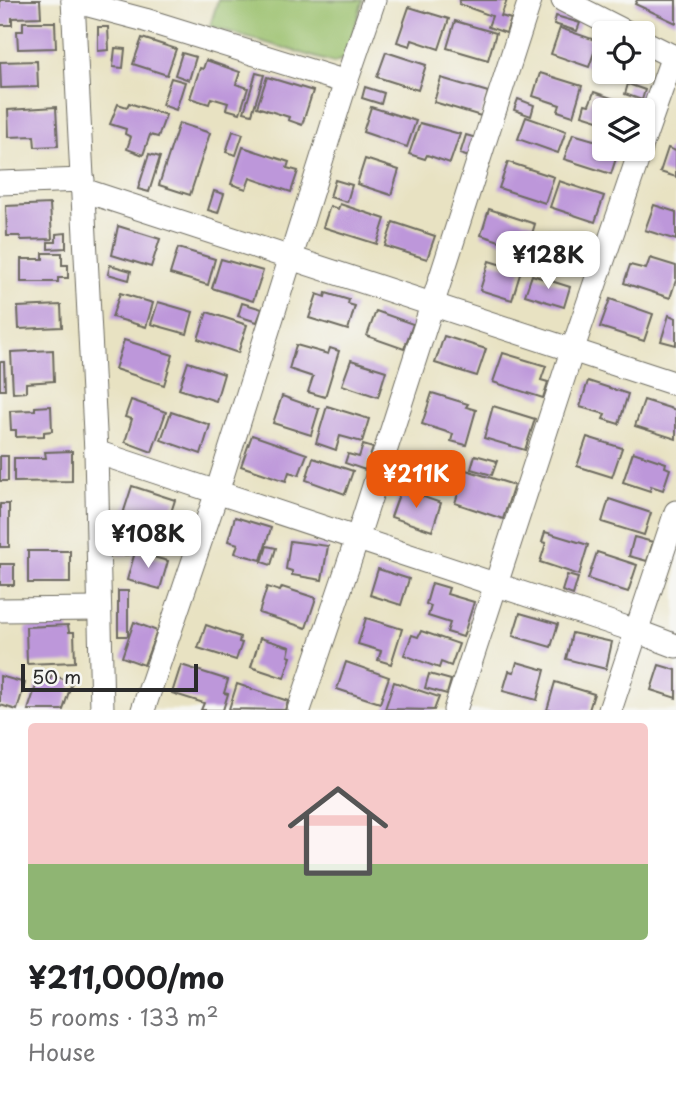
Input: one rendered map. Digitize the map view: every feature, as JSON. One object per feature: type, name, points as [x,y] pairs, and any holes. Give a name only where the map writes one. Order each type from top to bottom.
[{"type":"street","points":[[143,710],[374,0]]},
{"type":"street","points":[[299,710],[357,539],[530,0]]},
{"type":"street","points":[[563,0],[604,21]]},
{"type":"street","points":[[102,710],[96,452],[73,1],[145,20],[346,82]]},
{"type":"street","points":[[655,48],[674,57],[655,109]]},
{"type":"street","points":[[455,710],[636,161]]},
{"type":"street","points":[[0,183],[83,185],[290,259],[676,384]]},
{"type":"street","points":[[96,452],[676,646]]},
{"type":"street","points":[[610,710],[676,512]]},
{"type":"street","points":[[0,610],[99,609]]},
{"type":"green space","points":[[218,0],[363,0],[346,57],[334,63],[210,26]]},
{"type":"building","points":[[0,0],[40,0],[41,17],[12,18],[12,25],[0,25]]},
{"type":"building","points":[[460,0],[507,0],[501,16],[511,19],[506,33],[488,27],[492,16],[459,4]]},
{"type":"building","points":[[637,0],[676,0],[676,23],[635,4]]},
{"type":"building","points":[[409,7],[449,19],[439,49],[412,40],[410,46],[397,42]]},
{"type":"building","points":[[556,16],[580,23],[577,31],[554,24]]},
{"type":"building","points":[[455,21],[496,33],[488,60],[447,48]]},
{"type":"building","points":[[23,22],[55,22],[56,48],[18,49],[17,31],[23,31]]},
{"type":"building","points":[[98,27],[108,27],[109,50],[98,51]]},
{"type":"building","points":[[560,28],[592,39],[589,67],[551,54]]},
{"type":"building","points":[[142,38],[176,49],[167,75],[133,64]]},
{"type":"building","points":[[115,48],[125,49],[123,68],[113,67]]},
{"type":"building","points":[[386,52],[426,65],[418,90],[377,77]]},
{"type":"building","points":[[182,53],[196,57],[189,80],[175,75]]},
{"type":"building","points":[[206,60],[240,72],[236,84],[248,88],[240,113],[226,109],[228,103],[211,98],[209,104],[190,98],[200,68],[203,69]]},
{"type":"building","points":[[37,61],[38,87],[1,88],[0,62]]},
{"type":"building","points":[[256,73],[264,75],[252,114],[244,112]]},
{"type":"building","points":[[540,73],[582,86],[573,116],[558,111],[560,105],[533,96]]},
{"type":"building","points":[[267,77],[313,91],[302,125],[288,120],[289,117],[257,107]]},
{"type":"building","points":[[171,78],[185,82],[176,110],[162,105]]},
{"type":"building","points":[[441,78],[488,92],[481,116],[434,102]]},
{"type":"building","points":[[628,84],[645,90],[643,98],[625,94]]},
{"type":"building","points":[[365,87],[384,93],[381,104],[362,98]]},
{"type":"building","points":[[594,92],[612,98],[592,98],[592,118],[582,115],[585,104],[589,105]]},
{"type":"building","points":[[518,99],[534,105],[531,116],[514,110]]},
{"type":"building","points":[[129,103],[166,115],[158,137],[150,135],[143,155],[127,149],[131,137],[125,134],[126,129],[110,124],[118,104],[127,107]]},
{"type":"building","points":[[56,107],[58,146],[35,147],[34,136],[9,137],[8,110]]},
{"type":"building","points":[[371,107],[416,121],[407,147],[363,132]]},
{"type":"building","points":[[526,117],[566,131],[558,153],[518,139]]},
{"type":"building","points":[[179,123],[210,133],[190,195],[159,185]]},
{"type":"building","points":[[420,123],[460,134],[450,163],[427,155],[425,159],[409,154]]},
{"type":"building","points":[[233,131],[243,134],[236,155],[226,152]]},
{"type":"building","points":[[573,134],[592,140],[592,161],[615,161],[611,174],[564,159]]},
{"type":"building","points":[[466,135],[476,138],[469,157],[460,154]]},
{"type":"building","points":[[243,147],[289,162],[287,168],[298,171],[291,192],[250,178],[246,189],[231,184]]},
{"type":"building","points":[[668,148],[676,151],[676,177],[660,172]]},
{"type":"building","points":[[149,154],[160,157],[149,192],[138,189]]},
{"type":"building","points":[[365,159],[399,170],[391,195],[357,184]]},
{"type":"building","points":[[508,162],[554,177],[545,203],[499,188]]},
{"type":"building","points":[[335,180],[352,185],[347,202],[330,197]]},
{"type":"building","points":[[559,181],[604,196],[595,222],[550,207]]},
{"type":"building","points":[[214,191],[224,194],[218,213],[208,210]]},
{"type":"building","points":[[50,204],[52,239],[21,240],[20,236],[7,236],[6,206]]},
{"type":"building","points":[[340,204],[385,219],[377,244],[323,227],[330,206],[338,209]]},
{"type":"building","points":[[654,205],[676,212],[676,240],[645,230]]},
{"type":"building","points":[[489,209],[535,224],[527,250],[481,235]]},
{"type":"building","points":[[393,222],[435,236],[427,259],[385,246]]},
{"type":"building","points":[[118,226],[160,239],[151,267],[112,255]]},
{"type":"building","points":[[66,233],[66,248],[48,249],[48,242],[56,242],[56,234]]},
{"type":"building","points":[[551,234],[589,246],[581,273],[543,261]]},
{"type":"building","points":[[178,248],[215,259],[208,285],[170,274]]},
{"type":"building","points":[[43,253],[62,253],[62,265],[68,265],[68,278],[58,278],[58,282],[21,282],[21,259],[43,259]]},
{"type":"building","points":[[650,258],[676,266],[676,280],[670,298],[624,283],[630,265],[646,269]]},
{"type":"building","points":[[221,259],[263,271],[253,301],[212,288]]},
{"type":"building","points":[[489,261],[521,271],[512,300],[480,290]]},
{"type":"building","points":[[110,265],[131,271],[129,280],[108,274]]},
{"type":"building","points":[[532,275],[570,287],[564,307],[525,295]]},
{"type":"building","points":[[120,293],[153,303],[146,327],[112,317]]},
{"type":"building","points":[[326,293],[349,300],[348,304],[355,306],[348,330],[309,318],[317,294],[325,297]]},
{"type":"building","points":[[610,299],[653,314],[644,341],[600,327]]},
{"type":"building","points":[[158,302],[193,312],[187,334],[151,324]]},
{"type":"building","points":[[242,303],[262,309],[257,322],[238,316]]},
{"type":"building","points":[[61,305],[62,327],[19,329],[18,307]]},
{"type":"building","points":[[376,311],[413,324],[404,349],[367,336]]},
{"type":"building","points":[[207,312],[247,325],[238,353],[198,339]]},
{"type":"building","points":[[669,315],[676,318],[676,345],[661,341]]},
{"type":"building","points":[[444,336],[486,349],[477,376],[435,363]]},
{"type":"building","points":[[124,340],[173,355],[164,385],[115,369]]},
{"type":"building","points":[[296,345],[328,354],[330,348],[339,351],[325,397],[308,392],[313,377],[289,369]]},
{"type":"building","points":[[53,350],[54,381],[26,383],[26,392],[13,393],[11,352]]},
{"type":"building","points":[[503,353],[546,366],[541,380],[548,382],[543,398],[493,382]]},
{"type":"building","points":[[351,360],[386,371],[378,397],[342,385]]},
{"type":"building","points":[[0,362],[4,362],[5,390],[0,390]]},
{"type":"building","points":[[188,362],[224,374],[216,401],[179,389]]},
{"type":"building","points":[[588,381],[628,394],[619,424],[603,419],[605,414],[580,407]]},
{"type":"building","points":[[432,393],[468,404],[466,407],[476,410],[466,445],[451,441],[453,434],[422,424]]},
{"type":"building","points":[[282,396],[319,409],[311,435],[273,423]]},
{"type":"building","points":[[131,400],[166,412],[152,452],[125,442],[132,419],[125,417]]},
{"type":"building","points":[[644,400],[676,410],[676,439],[635,426]]},
{"type":"building","points":[[51,406],[52,431],[44,432],[44,436],[16,437],[16,430],[11,430],[10,411]]},
{"type":"building","points":[[327,406],[369,419],[362,442],[340,436],[336,450],[316,443]]},
{"type":"building","points":[[493,406],[535,419],[525,450],[484,438]]},
{"type":"building","points":[[171,412],[210,425],[201,454],[161,440]]},
{"type":"building","points":[[252,435],[307,454],[299,475],[289,472],[286,481],[241,466]]},
{"type":"building","points":[[587,437],[622,448],[612,477],[577,466]]},
{"type":"building","points":[[363,445],[373,448],[365,470],[345,463],[348,454],[359,457]]},
{"type":"building","points":[[72,451],[72,481],[14,482],[14,458],[46,458],[45,452]]},
{"type":"building","points":[[633,452],[666,463],[665,467],[670,469],[663,490],[651,486],[650,491],[623,482]]},
{"type":"building","points":[[475,455],[497,461],[492,475],[471,469]]},
{"type":"building","points":[[0,456],[8,456],[8,481],[0,481]]},
{"type":"building","points":[[313,458],[353,471],[345,494],[306,480]]},
{"type":"building","points":[[466,470],[514,485],[503,519],[455,503]]},
{"type":"building","points":[[132,486],[175,500],[165,531],[122,517]]},
{"type":"building","points":[[401,489],[441,503],[432,531],[391,517]]},
{"type":"building","points":[[609,499],[651,513],[644,535],[602,522]]},
{"type":"building","points":[[0,504],[9,504],[9,547],[0,547]]},
{"type":"building","points":[[235,517],[271,528],[261,560],[235,553],[238,544],[228,541]]},
{"type":"building","points":[[117,529],[137,537],[137,549],[129,549],[129,555],[118,555]]},
{"type":"building","points":[[545,532],[588,545],[579,575],[540,562],[546,543],[542,542]]},
{"type":"building","points":[[634,537],[653,542],[647,561],[629,556]]},
{"type":"building","points":[[290,541],[328,546],[322,580],[292,575],[292,571],[286,569]]},
{"type":"building","points":[[267,546],[276,548],[271,565],[262,562]]},
{"type":"building","points":[[28,551],[70,551],[70,583],[28,583]]},
{"type":"building","points":[[135,552],[168,561],[160,589],[127,580]]},
{"type":"building","points":[[597,552],[637,565],[628,592],[588,579]]},
{"type":"building","points":[[0,564],[14,564],[14,585],[0,585]]},
{"type":"building","points":[[378,569],[409,579],[401,605],[370,595]]},
{"type":"building","points":[[567,575],[578,578],[573,595],[562,591]]},
{"type":"building","points":[[432,583],[449,588],[447,594],[474,602],[463,637],[447,632],[450,623],[428,616],[431,606],[426,604]]},
{"type":"building","points":[[267,587],[280,591],[282,587],[316,598],[306,628],[259,613]]},
{"type":"building","points":[[118,591],[128,591],[128,636],[118,636]]},
{"type":"building","points":[[520,613],[558,624],[551,647],[513,636]]},
{"type":"building","points":[[366,618],[402,629],[391,664],[378,660],[381,651],[358,644]]},
{"type":"building","points":[[134,622],[157,631],[144,665],[122,657]]},
{"type":"building","points":[[68,625],[69,632],[74,632],[75,662],[27,664],[26,627]]},
{"type":"building","points":[[206,625],[240,637],[239,642],[242,643],[236,660],[198,648]]},
{"type":"building","points":[[421,631],[459,644],[451,666],[441,662],[439,668],[404,655],[412,635],[418,637]]},
{"type":"building","points":[[572,633],[612,642],[606,669],[566,659]]},
{"type":"building","points":[[260,638],[290,647],[288,656],[291,657],[284,678],[251,667]]},
{"type":"building","points":[[346,662],[389,677],[380,703],[337,689]]},
{"type":"building","points":[[517,662],[545,670],[537,700],[503,691],[509,671],[514,672]]},
{"type":"building","points":[[181,665],[228,680],[224,693],[228,694],[223,710],[201,710],[204,703],[172,693]]},
{"type":"building","points":[[659,665],[676,670],[676,698],[651,690]]},
{"type":"building","points":[[429,674],[451,680],[447,694],[425,688]]},
{"type":"building","points":[[52,675],[72,682],[63,710],[28,710],[38,680],[50,679]]},
{"type":"building","points":[[0,676],[25,683],[17,710],[0,705]]},
{"type":"building","points":[[394,682],[439,697],[434,710],[385,709]]},
{"type":"building","points":[[555,682],[594,694],[589,710],[547,710]]},
{"type":"building","points":[[237,684],[288,701],[285,710],[229,709]]}]
